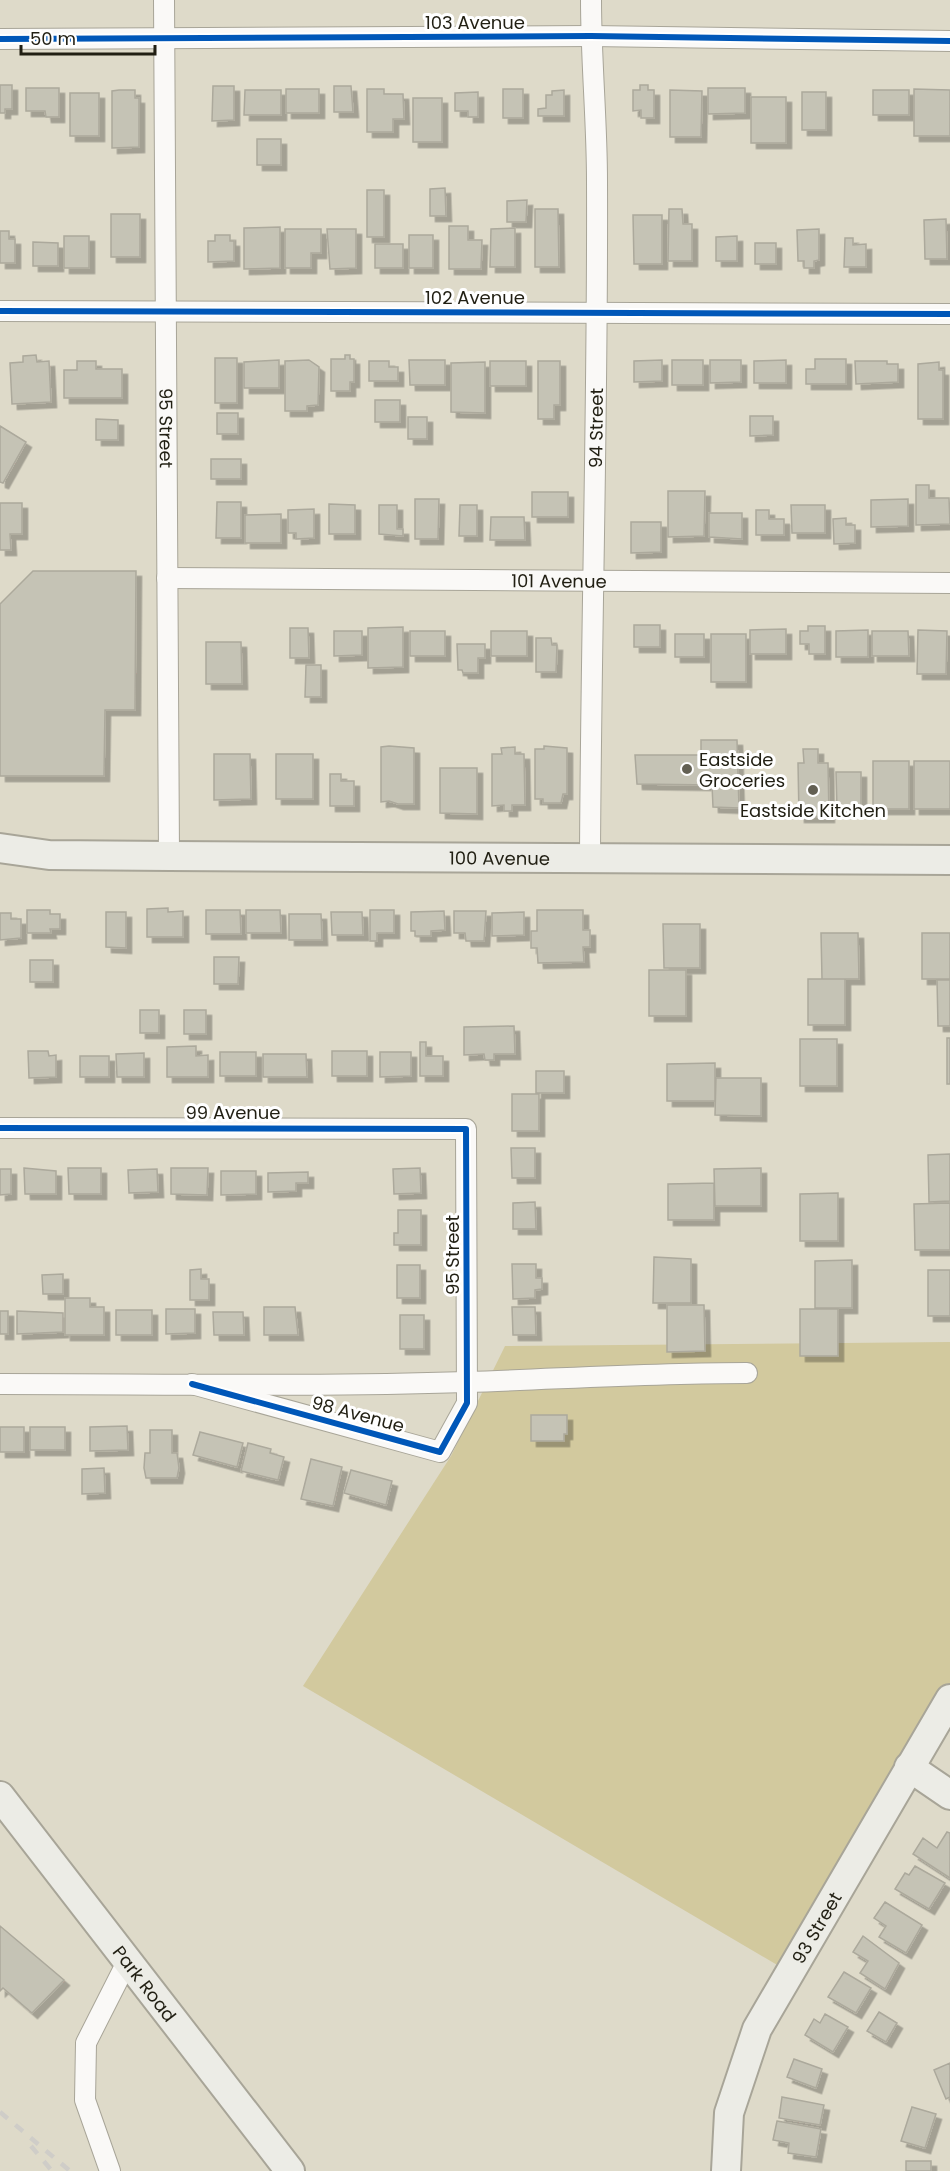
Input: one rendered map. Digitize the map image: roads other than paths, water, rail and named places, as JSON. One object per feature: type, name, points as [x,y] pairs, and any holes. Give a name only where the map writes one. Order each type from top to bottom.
[{"type":"street","name":"95 Street","points":[[164,0],[169,856]]},
{"type":"street","name":"94 Street","points":[[590,857],[591,717],[596,582],[597,179],[591,0]]},
{"type":"street","name":"103 Avenue","points":[[0,39],[591,36],[950,41]]},
{"type":"street","name":"102 Avenue","points":[[0,311],[950,314]]},
{"type":"street","name":"101 Avenue","points":[[167,578],[950,583]]},
{"type":"street","name":"100 Avenue","points":[[0,848],[49,855],[950,860]]},
{"type":"street","name":"100 Avenue","points":[[0,864],[49,855]]},
{"type":"street","name":"99 Avenue","points":[[0,1128],[466,1129]]},
{"type":"street","name":"95 Street","points":[[466,1129],[467,1382]]},
{"type":"street","name":"98 Avenue","points":[[0,1384],[467,1382],[627,1374],[747,1373]]},
{"type":"street","name":"98 Avenue","points":[[192,1384],[440,1452],[467,1403],[467,1382]]},
{"type":"street","name":"93 Street","points":[[726,2171],[729,2113],[757,2029],[950,1699]]},
{"type":"street","points":[[909,1767],[950,1796]]},
{"type":"street","name":"Park Road","points":[[0,1796],[290,2171]]},
{"type":"street","points":[[110,2171],[85,2100],[86,2043],[127,1962]]},
{"type":"railway","points":[[0,2112],[70,2171]]},
{"type":"railway","points":[[31,2146],[52,2171]]},
{"type":"place","name":"Eastside Groceries","points":[[687,769]]},
{"type":"place","name":"Eastside Kitchen","points":[[813,790]]}]
